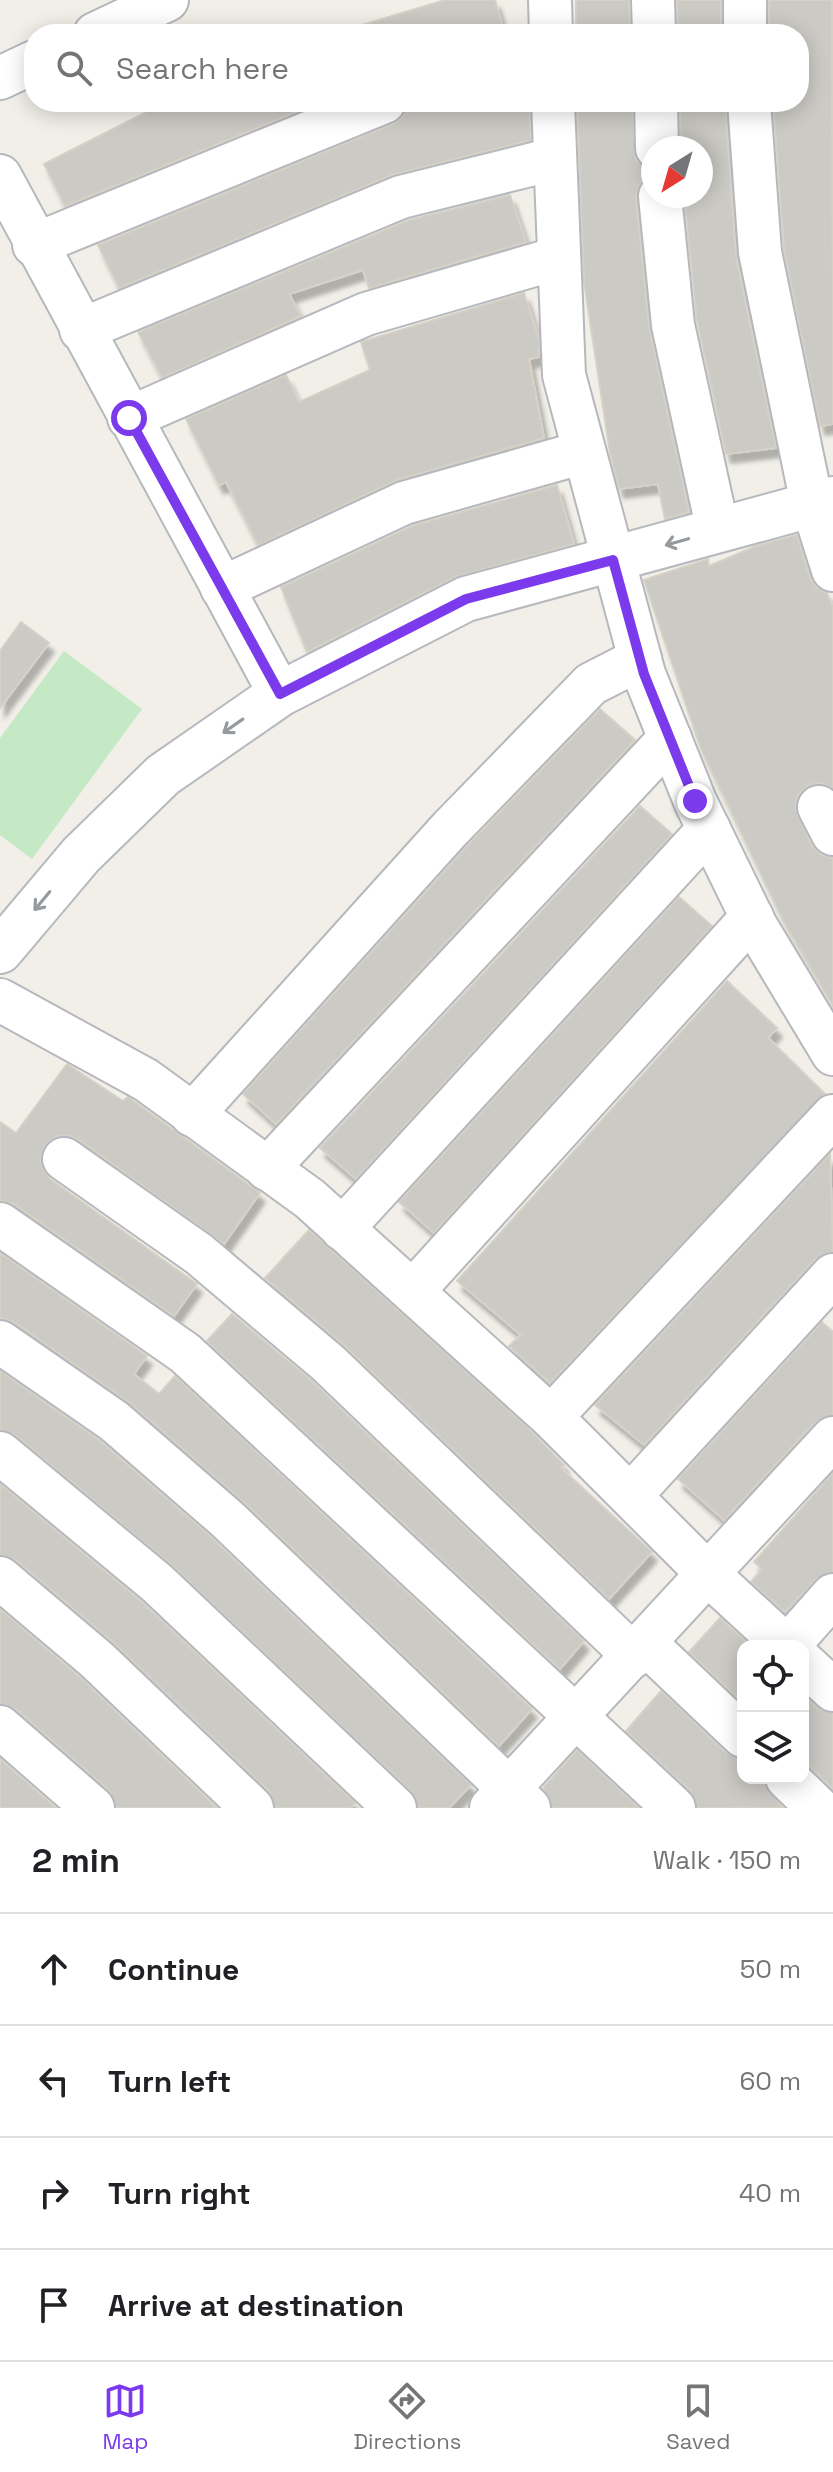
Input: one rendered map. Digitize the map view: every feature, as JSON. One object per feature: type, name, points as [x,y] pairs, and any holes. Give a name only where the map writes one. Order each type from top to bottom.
[{"type":"street","points":[[116,24],[167,0]]},
{"type":"street","points":[[550,0],[551,24]]},
{"type":"street","points":[[653,0],[654,24]]},
{"type":"street","points":[[745,0],[745,24]]},
{"type":"street","points":[[0,78],[24,67]]},
{"type":"street","points":[[34,245],[360,112]]},
{"type":"street","points":[[553,112],[564,375],[640,659],[709,829],[752,917],[833,1054]]},
{"type":"street","points":[[656,112],[657,136]]},
{"type":"street","points":[[750,112],[760,252],[822,502],[833,570]]},
{"type":"street","points":[[81,330],[401,197],[554,159]]},
{"type":"street","points":[[0,176],[34,245],[280,694]]},
{"type":"street","points":[[661,208],[673,325],[718,531]]},
{"type":"street","points":[[129,418],[366,314],[558,258]]},
{"type":"street","points":[[222,588],[404,503],[584,452]]},
{"type":"street","points":[[0,951],[81,855],[163,775],[280,694],[466,599],[822,502]]},
{"type":"street","points":[[192,1115],[450,829],[591,684],[640,659]]},
{"type":"street","points":[[267,1169],[670,738]]},
{"type":"street","points":[[342,1229],[709,829]]},
{"type":"street","points":[[413,1291],[752,917]]},
{"type":"street","points":[[0,1000],[146,1080],[342,1229],[551,1417],[709,1575],[780,1640]]},
{"type":"street","points":[[551,1417],[833,1116]]},
{"type":"street","points":[[64,1159],[199,1254],[328,1363],[640,1650],[737,1731]]},
{"type":"street","points":[[0,1224],[185,1353],[674,1808]]},
{"type":"street","points":[[631,1495],[833,1275]]},
{"type":"street","points":[[0,1342],[114,1421],[227,1519],[510,1802],[576,1719],[833,1438]]},
{"type":"street","points":[[0,1453],[168,1592],[395,1808]]},
{"type":"street","points":[[0,1578],[97,1660],[252,1808]]},
{"type":"street","points":[[792,1640],[833,1595]]},
{"type":"street","points":[[809,1668],[833,1690]]},
{"type":"street","points":[[0,1727],[93,1808]]},
{"type":"street","points":[[793,1784],[818,1808]]},
{"type":"green space","points":[[64,651],[142,709],[32,859],[0,835],[0,738]]},
{"type":"building","points":[[445,0],[495,0],[502,24],[366,24]]},
{"type":"building","points":[[576,0],[629,0],[630,24],[576,24]]},
{"type":"building","points":[[677,0],[721,0],[721,24],[678,24]]},
{"type":"building","points":[[769,0],[832,0],[833,424],[820,426],[784,249],[774,112],[809,112],[809,24],[769,24]]},
{"type":"building","points":[[146,112],[296,112],[65,206],[44,164]]},
{"type":"building","points":[[404,112],[530,112],[531,140],[392,175],[119,288],[98,245],[393,124]]},
{"type":"building","points":[[577,112],[633,112],[636,160],[641,163],[641,183],[636,198],[649,327],[689,512],[665,519],[658,484],[619,489],[610,453],[584,282]]},
{"type":"building","points":[[680,112],[726,112],[736,257],[776,448],[726,454],[697,321],[685,208],[713,208],[713,136],[681,136]]},
{"type":"building","points":[[510,195],[526,242],[369,288],[363,270],[289,294],[301,316],[162,378],[138,332],[409,220]]},
{"type":"building","points":[[524,293],[539,339],[539,357],[529,359],[544,438],[397,480],[258,545],[226,482],[219,485],[186,419],[286,375],[299,402],[370,370],[361,342]]},
{"type":"building","points":[[557,485],[574,544],[455,577],[307,652],[281,587],[412,526]]},
{"type":"building","points":[[797,535],[810,578],[816,587],[827,593],[833,608],[833,788],[821,783],[809,785],[798,795],[795,807],[812,846],[821,855],[833,858],[833,1006],[784,922],[701,749],[644,580],[708,559],[709,566],[756,546]]},
{"type":"building","points":[[21,622],[49,643],[0,708],[0,651]]},
{"type":"building","points":[[600,709],[635,740],[276,1124],[243,1094],[468,845]]},
{"type":"building","points":[[640,806],[672,834],[356,1179],[320,1148]]},
{"type":"building","points":[[679,897],[712,926],[434,1233],[399,1202]]},
{"type":"building","points":[[727,981],[777,1028],[768,1038],[825,1094],[550,1383],[509,1346],[521,1335],[457,1281]]},
{"type":"building","points":[[67,1064],[123,1101],[128,1097],[260,1193],[224,1244],[78,1139],[67,1135],[55,1137],[44,1146],[40,1158],[42,1168],[50,1179],[197,1284],[174,1316],[14,1204],[0,1200],[0,1122],[16,1133]]},
{"type":"building","points":[[830,1154],[833,1252],[815,1259],[644,1445],[595,1405]]},
{"type":"building","points":[[309,1230],[525,1425],[564,1465],[561,1468],[652,1552],[609,1599],[345,1346],[265,1278]]},
{"type":"building","points":[[0,1253],[147,1356],[134,1374],[159,1394],[175,1376],[532,1709],[499,1746],[244,1502],[130,1403],[14,1322],[0,1318]]},
{"type":"building","points":[[232,1314],[312,1381],[584,1641],[560,1669],[207,1341]]},
{"type":"building","points":[[822,1322],[833,1332],[833,1415],[815,1422],[724,1520],[678,1479]]},
{"type":"building","points":[[0,1371],[99,1440],[211,1537],[471,1785],[449,1808],[418,1808],[411,1791],[173,1566],[15,1435],[0,1430]]},
{"type":"building","points":[[833,1473],[833,1572],[816,1579],[785,1612],[751,1582],[762,1569],[754,1562]]},
{"type":"building","points":[[0,1484],[141,1601],[355,1803],[351,1808],[275,1808],[269,1791],[114,1643],[16,1560],[0,1555]]},
{"type":"building","points":[[0,1609],[81,1678],[217,1808],[116,1808],[109,1790],[16,1709],[0,1704]]},
{"type":"building","points":[[720,1618],[744,1640],[737,1640],[737,1697],[689,1652]]},
{"type":"building","points":[[661,1691],[726,1753],[737,1757],[737,1784],[765,1784],[783,1808],[697,1808],[690,1790],[626,1731]]},
{"type":"building","points":[[809,1700],[817,1708],[833,1713],[833,1789],[809,1766]]},
{"type":"building","points":[[577,1750],[639,1808],[552,1808],[543,1788]]},
{"type":"building","points":[[0,1759],[56,1808],[0,1808]]},
{"type":"route","points":[[129,418],[280,694],[466,599],[613,560],[644,674],[695,801]]}]
